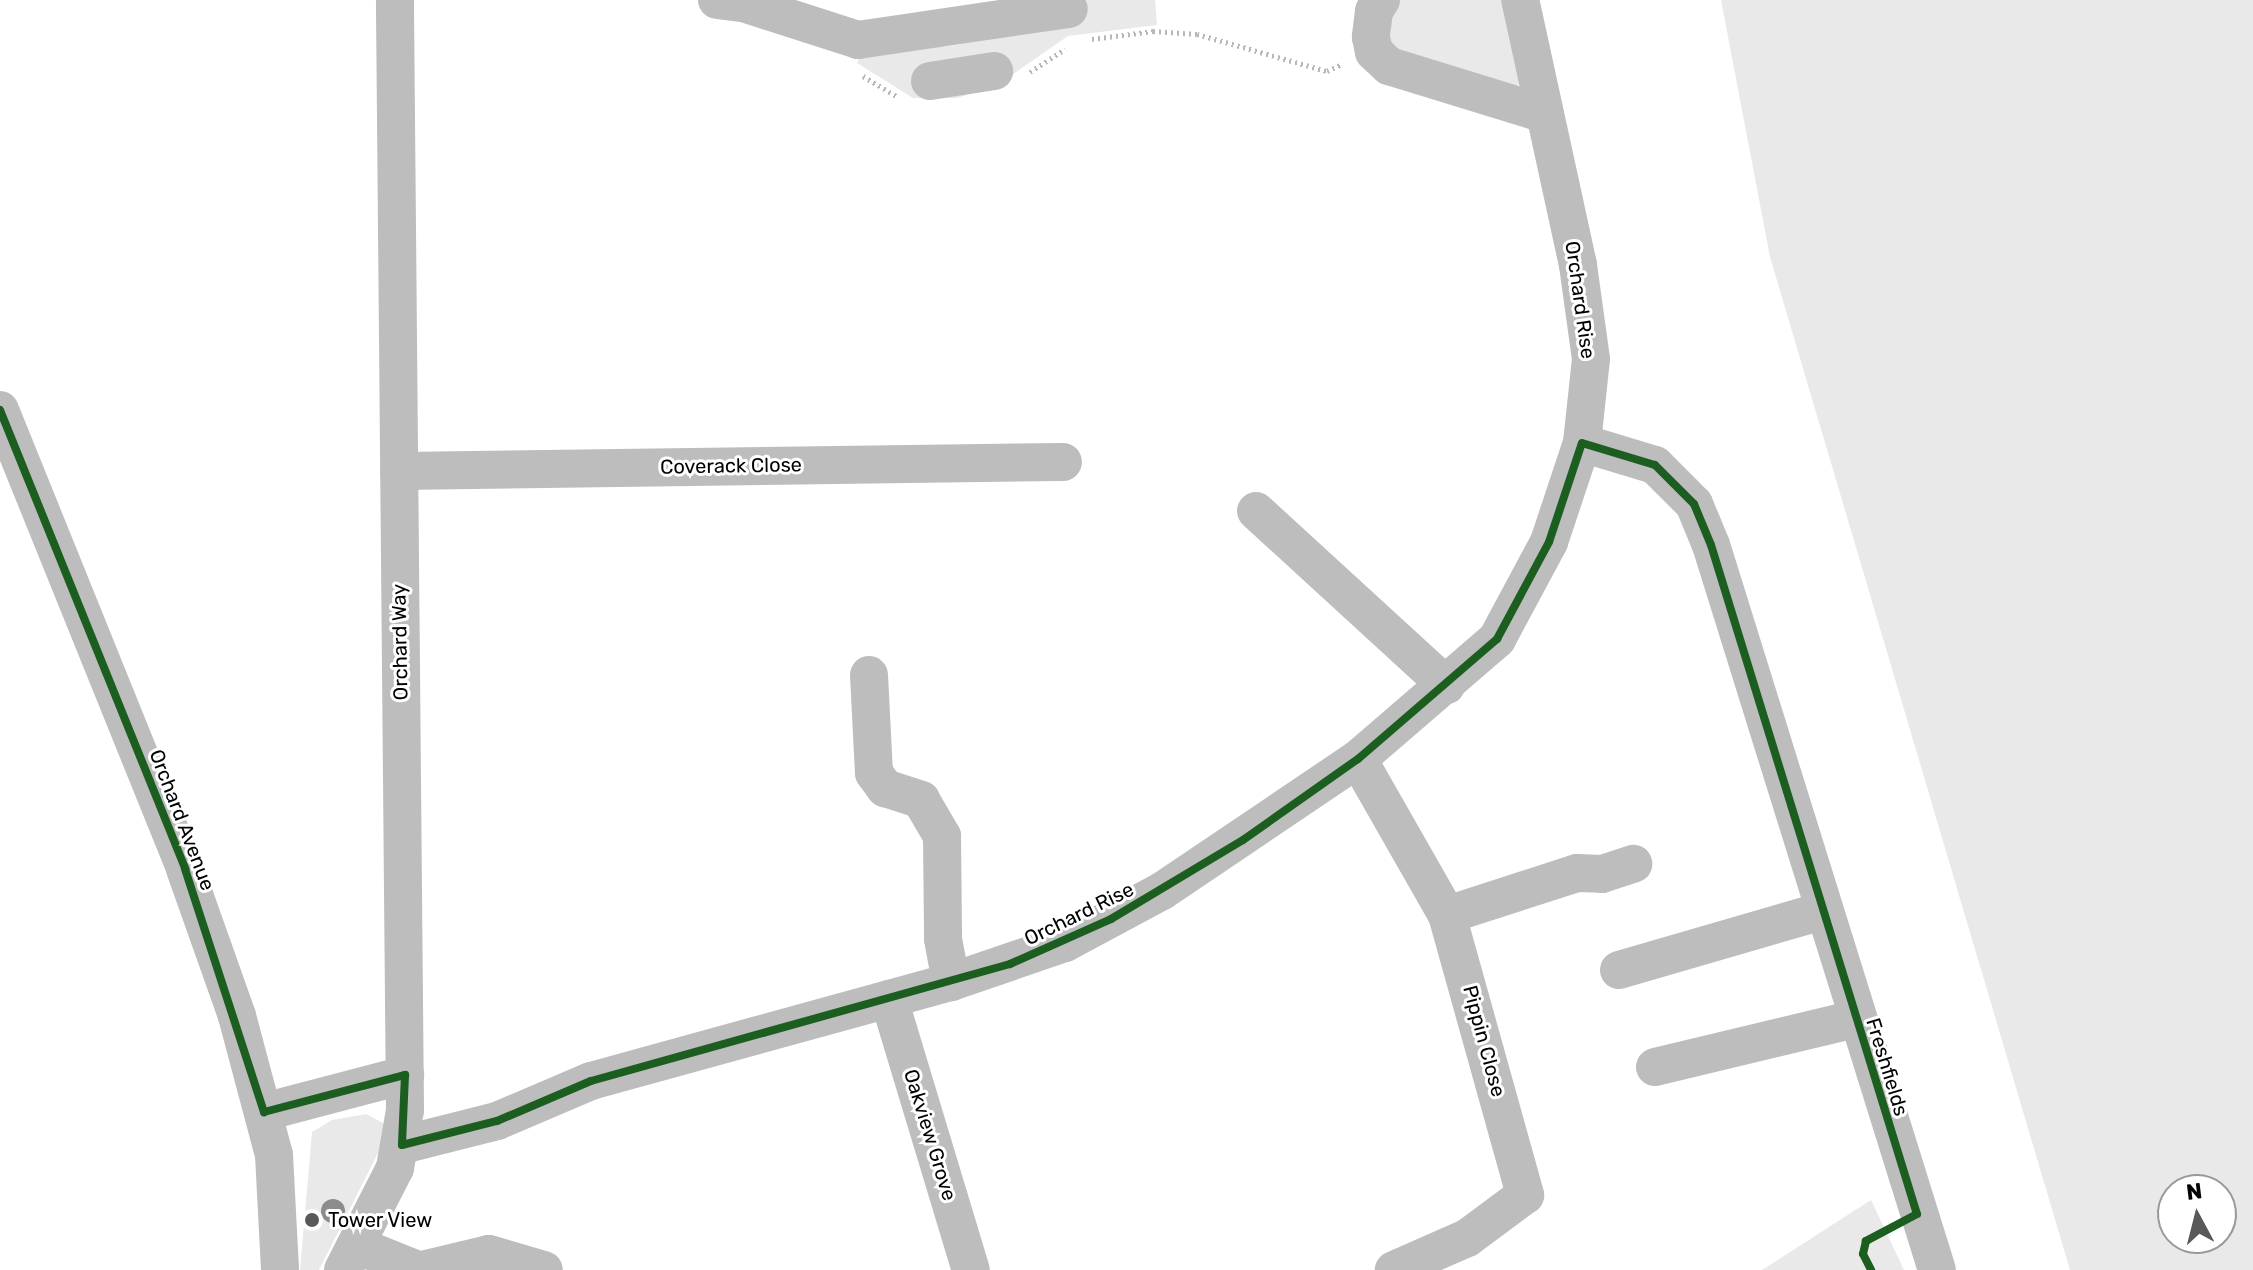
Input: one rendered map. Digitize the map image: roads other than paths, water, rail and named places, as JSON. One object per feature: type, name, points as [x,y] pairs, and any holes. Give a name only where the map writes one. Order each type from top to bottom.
[{"type":"street","name":"Orchard Way","points":[[349,1258],[402,1145],[405,1075],[395,0]]},
{"type":"street","points":[[717,0],[743,3],[858,40],[953,29],[1069,9]]},
{"type":"street","points":[[1381,0],[1374,11],[1374,52],[1389,66],[1542,113]]},
{"type":"street","name":"Orchard Rise","points":[[402,1145],[497,1121],[591,1081],[951,982],[1065,943],[1243,840],[1358,759],[1497,639],[1549,542],[1582,443],[1591,359],[1578,265],[1542,113],[1520,0]]},
{"type":"street","points":[[953,29],[961,76]]},
{"type":"street","name":"Orchard Avenue","points":[[5,434],[185,869],[264,1112],[278,1189],[280,1270]]},
{"type":"street","name":"Freshfields","points":[[1582,443],[1655,465],[1694,504],[1711,545],[1855,1019],[1937,1270]]},
{"type":"street","name":"Coverack Close","points":[[399,471],[1063,462]]},
{"type":"street","points":[[1256,511],[1446,685]]},
{"type":"street","points":[[869,675],[874,773],[885,788],[921,800],[942,836],[943,939],[951,982]]},
{"type":"street","name":"Pippin Close","points":[[1358,759],[1447,915],[1525,1195],[1467,1238],[1394,1270]]},
{"type":"street","points":[[1447,915],[1577,873],[1602,874],[1633,864]]},
{"type":"street","points":[[1619,970],[1822,911]]},
{"type":"street","name":"Oakview Grove","points":[[889,999],[971,1270]]},
{"type":"street","points":[[1655,1067],[1855,1019]]},
{"type":"street","points":[[264,1112],[405,1075]]},
{"type":"street","points":[[349,1258],[420,1270],[481,1254],[544,1270]]},
{"type":"place","name":"Tower View","points":[[312,1220]]}]
